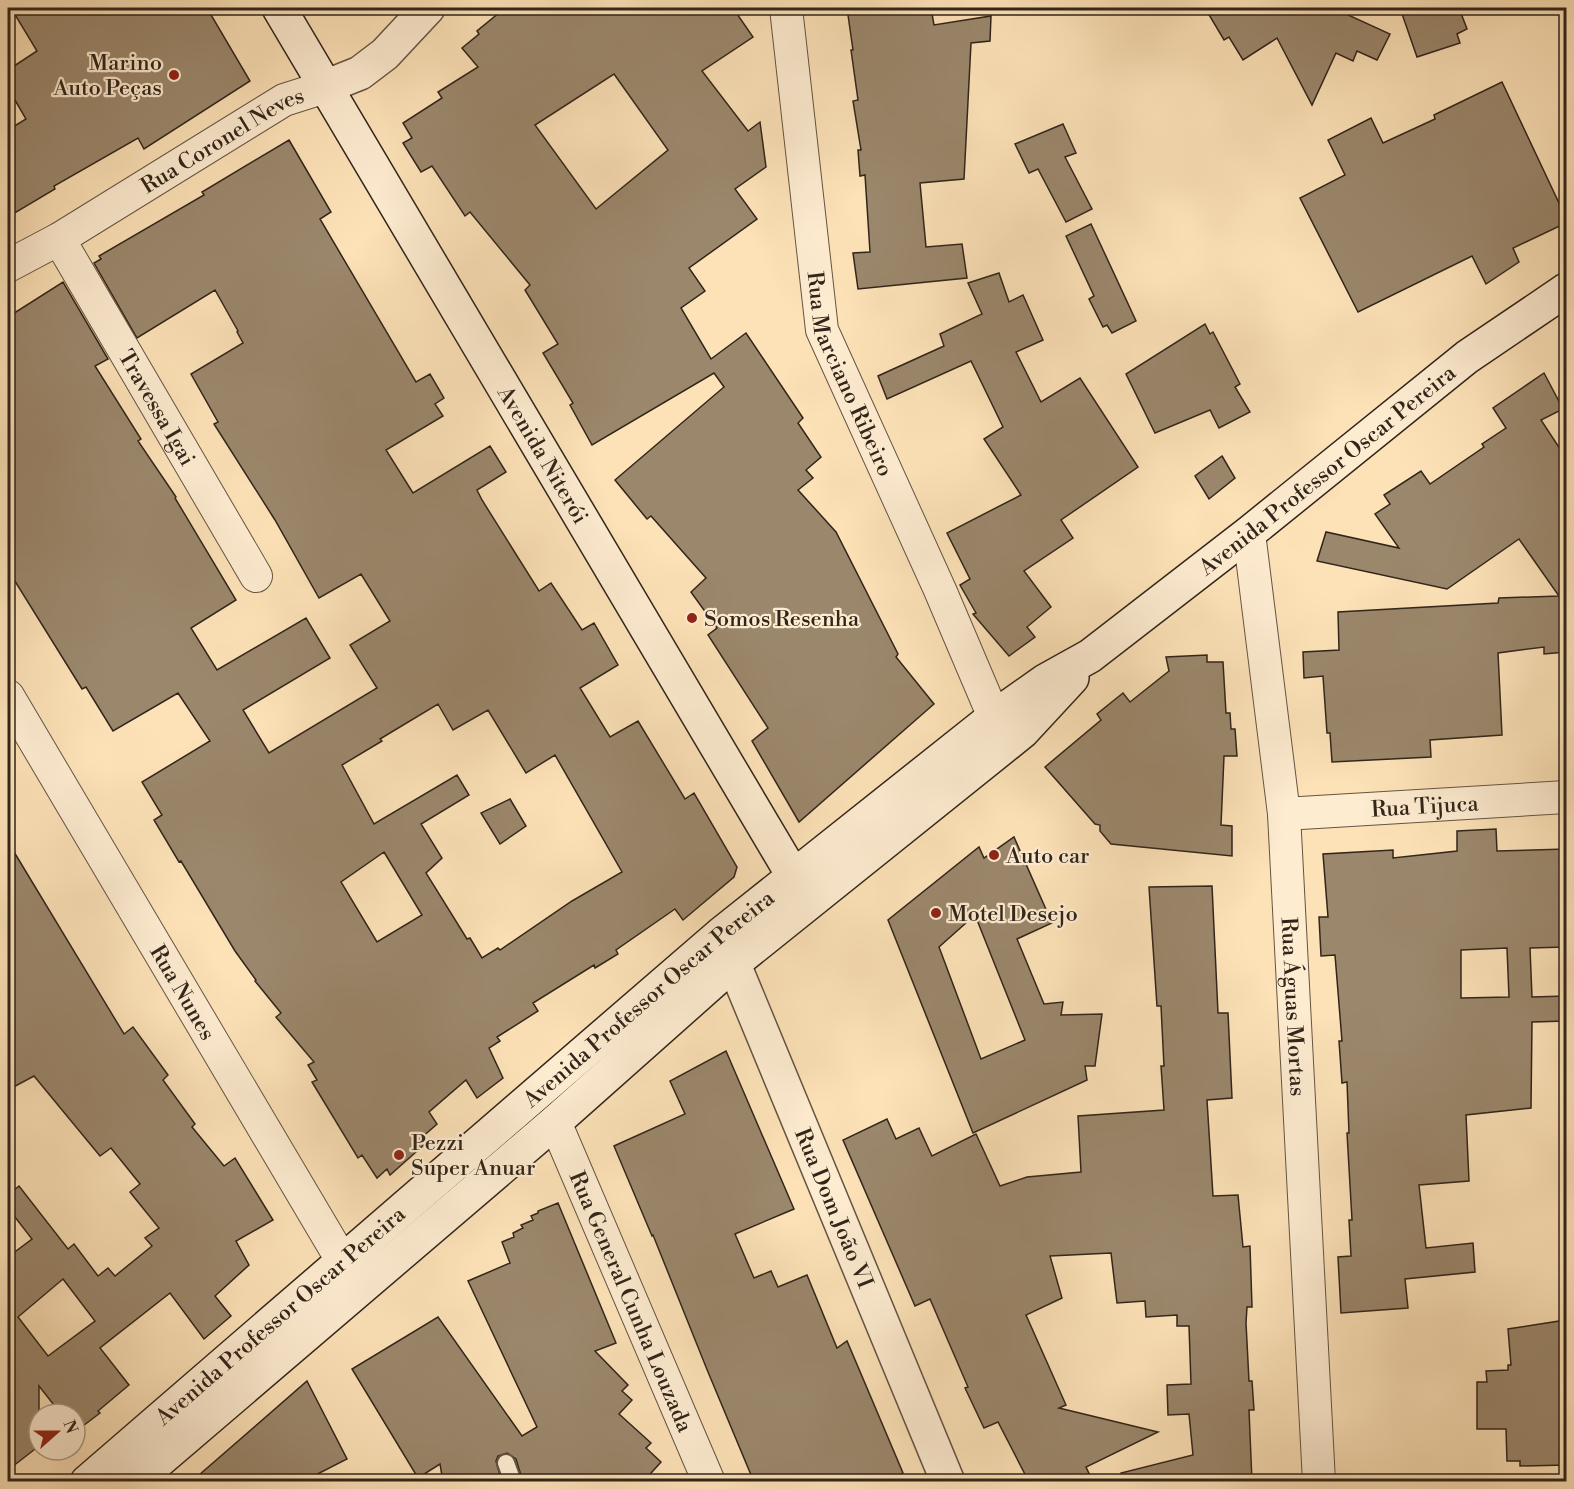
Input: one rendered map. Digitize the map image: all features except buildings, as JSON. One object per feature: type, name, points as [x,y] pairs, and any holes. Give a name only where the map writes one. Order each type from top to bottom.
[{"type":"main road","name":"Avenida Niterói","points":[[279,8],[802,889]]},
{"type":"main road","name":"Rua Coronel Neves","points":[[325,87],[360,73],[386,54],[428,8]]},
{"type":"main road","name":"Avenida Professor Oscar Pereira","points":[[134,1482],[555,1122],[734,963],[802,889],[994,717],[1045,681],[1090,656],[1249,533],[1467,357],[1566,290]]},
{"type":"main road","name":"Avenida Professor Oscar Pereira","points":[[87,1482],[721,934],[802,889],[1023,732],[1090,656]]},
{"type":"main road","name":"Rua Dom João VI","points":[[721,934],[948,1482]]},
{"type":"street","name":"Rua Marciano Ribeiro","points":[[786,8],[822,330],[940,590],[994,717]]},
{"type":"street","name":"Rua Coronel Neves","points":[[8,266],[59,239],[284,100],[325,87]]},
{"type":"street","name":"Travessa Igai","points":[[59,239],[256,576]]},
{"type":"street","name":"Rua Águas Mortas","points":[[1249,533],[1284,814],[1319,1482]]},
{"type":"street","name":"Rua Nunes","points":[[8,696],[359,1288]]},
{"type":"street","name":"Rua Tijuca","points":[[1284,814],[1566,797]]},
{"type":"street","name":"Rua General Cunha Louzada","points":[[555,1122],[709,1482]]},
{"type":"lane","points":[[506,1463],[513,1482]]},
{"type":"place","name":"Marino Auto Peças","points":[[174,75]]},
{"type":"place","name":"Somos Resenha","points":[[692,618]]},
{"type":"place","name":"Auto car","points":[[994,855]]},
{"type":"place","name":"Motel Desejo","points":[[936,913]]},
{"type":"place","name":"Pezzi Super Anuar","points":[[399,1155]]}]
